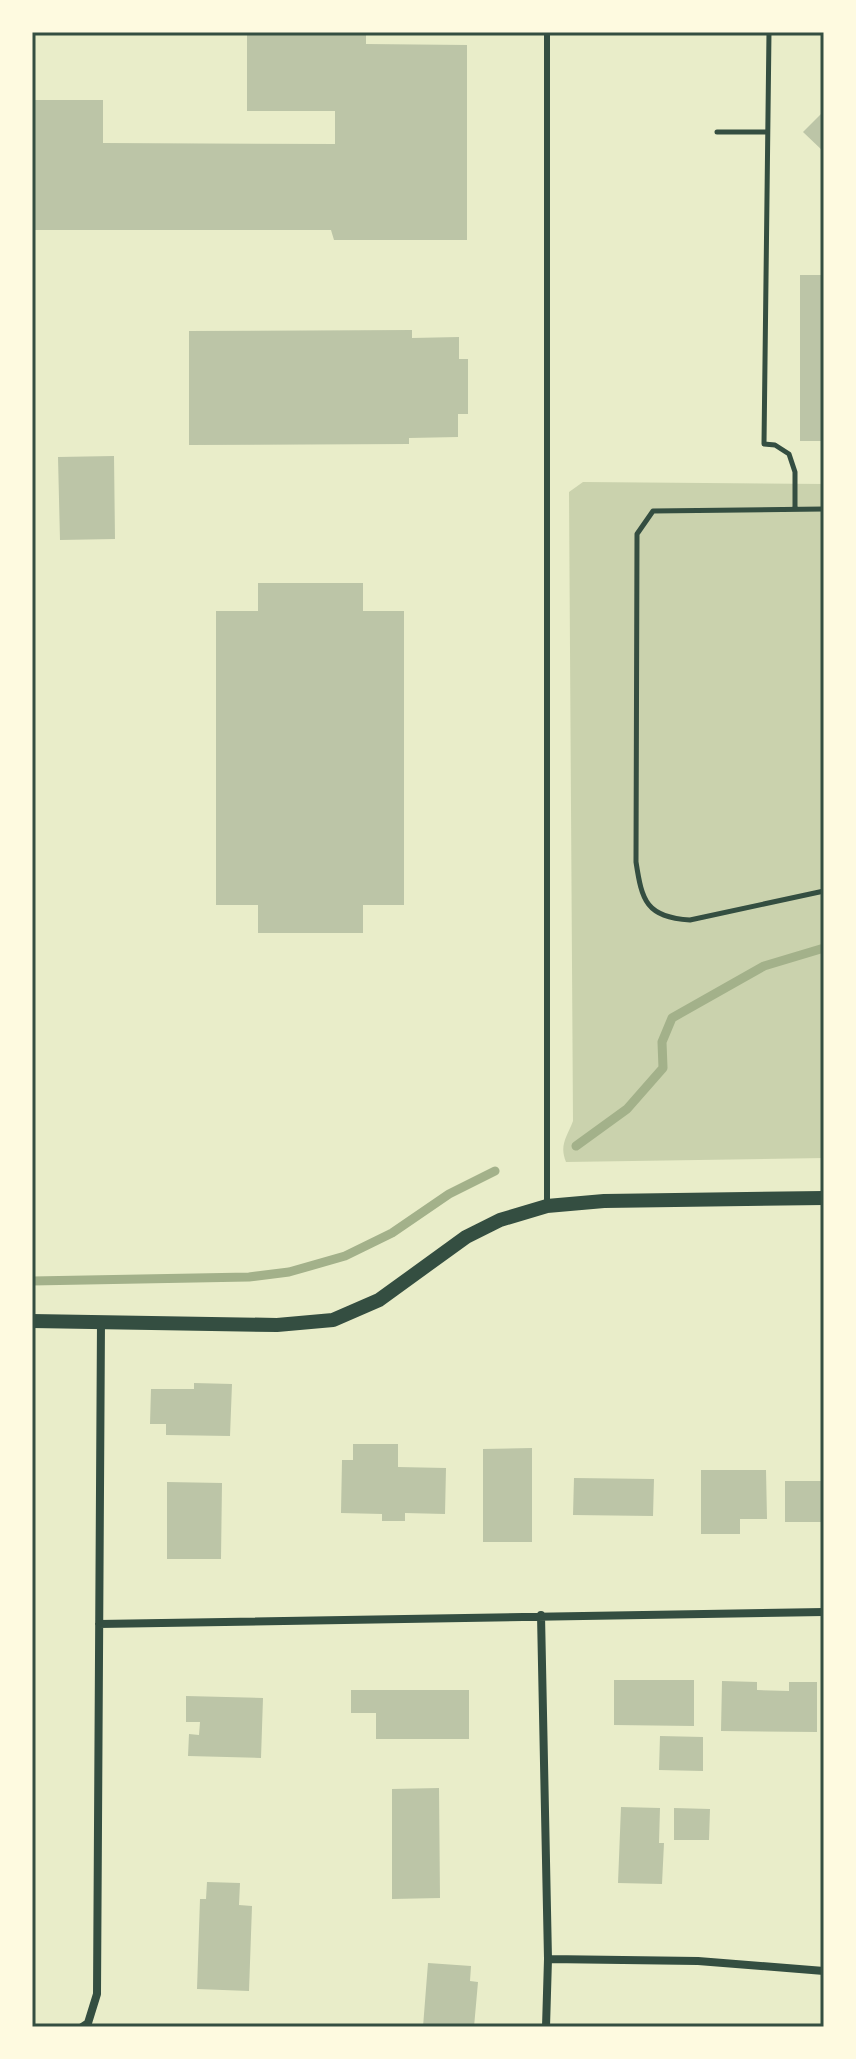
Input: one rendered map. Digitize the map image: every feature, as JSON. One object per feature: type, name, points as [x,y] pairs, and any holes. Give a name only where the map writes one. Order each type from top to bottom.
[{"type":"street","points":[[32,1321],[277,1325],[333,1320],[379,1300],[466,1237],[500,1220],[547,1206],[604,1201],[824,1198]]},
{"type":"street","points":[[82,2027],[88,2023],[97,1994],[101,1321]]},
{"type":"street","points":[[99,1624],[824,1612]]},
{"type":"street","points":[[541,1615],[548,1959],[546,2027]]},
{"type":"street","points":[[548,1959],[698,1961],[824,1971]]},
{"type":"lane","points":[[547,32],[547,1206]]},
{"type":"path","points":[[769,32],[764,444],[775,445],[789,454],[795,472],[795,509]]},
{"type":"path","points":[[717,132],[767,132]]},
{"type":"path","points":[[824,509],[653,511],[637,534],[636,862],[641,893],[657,914],[673,919],[690,920],[824,891]]},
{"type":"green space","points":[[583,482],[824,484],[824,1158],[566,1162],[564,1146],[573,1121],[569,492]]},
{"type":"building","points":[[247,32],[366,32],[366,44],[467,45],[467,240],[334,240],[331,230],[32,230],[32,100],[103,100],[103,143],[335,144],[335,111],[247,111]]},
{"type":"building","points":[[824,111],[824,152],[803,132]]},
{"type":"building","points":[[800,275],[824,275],[824,441],[800,441]]},
{"type":"building","points":[[412,330],[412,338],[459,337],[459,359],[468,359],[468,414],[458,414],[458,437],[409,438],[409,444],[189,445],[189,331]]},
{"type":"building","points":[[114,456],[115,539],[60,540],[58,457]]},
{"type":"building","points":[[258,583],[363,583],[363,611],[404,611],[404,905],[363,905],[363,933],[258,933],[258,905],[216,905],[216,611],[258,611]]},
{"type":"building","points":[[194,1383],[232,1384],[230,1436],[166,1435],[166,1424],[150,1424],[151,1389],[194,1389]]},
{"type":"building","points":[[353,1444],[398,1444],[398,1467],[446,1468],[445,1514],[405,1513],[405,1521],[382,1521],[382,1514],[341,1513],[342,1460],[353,1460]]},
{"type":"building","points":[[532,1448],[532,1542],[483,1542],[483,1449]]},
{"type":"building","points":[[701,1470],[766,1470],[767,1519],[740,1519],[740,1534],[701,1534]]},
{"type":"building","points":[[574,1478],[654,1479],[653,1516],[573,1515]]},
{"type":"building","points":[[785,1481],[824,1481],[824,1522],[785,1522]]},
{"type":"building","points":[[167,1482],[222,1483],[221,1559],[167,1559]]},
{"type":"building","points":[[614,1680],[694,1680],[694,1726],[614,1725]]},
{"type":"building","points":[[722,1681],[757,1682],[757,1690],[789,1691],[789,1682],[817,1682],[817,1732],[721,1731]]},
{"type":"building","points":[[351,1690],[469,1690],[469,1739],[376,1739],[376,1713],[351,1713]]},
{"type":"building","points":[[186,1696],[263,1698],[261,1758],[188,1756],[189,1734],[199,1735],[200,1722],[186,1722]]},
{"type":"building","points":[[660,1736],[703,1737],[703,1771],[659,1770]]},
{"type":"building","points":[[439,1788],[440,1898],[392,1899],[392,1789]]},
{"type":"building","points":[[621,1807],[660,1808],[659,1843],[664,1843],[662,1884],[618,1883]]},
{"type":"building","points":[[674,1808],[710,1809],[709,1840],[674,1840]]},
{"type":"building","points":[[207,1882],[240,1883],[239,1905],[252,1906],[249,1991],[197,1989],[200,1899],[206,1899]]},
{"type":"building","points":[[428,1963],[471,1966],[470,1981],[478,1982],[474,2027],[423,2027]]},
{"type":"waterway","points":[[576,1146],[627,1109],[663,1068],[662,1042],[672,1018],[764,966],[824,948]]},
{"type":"waterway","points":[[32,1281],[249,1277],[289,1272],[345,1256],[392,1233],[449,1194],[495,1171]]}]
